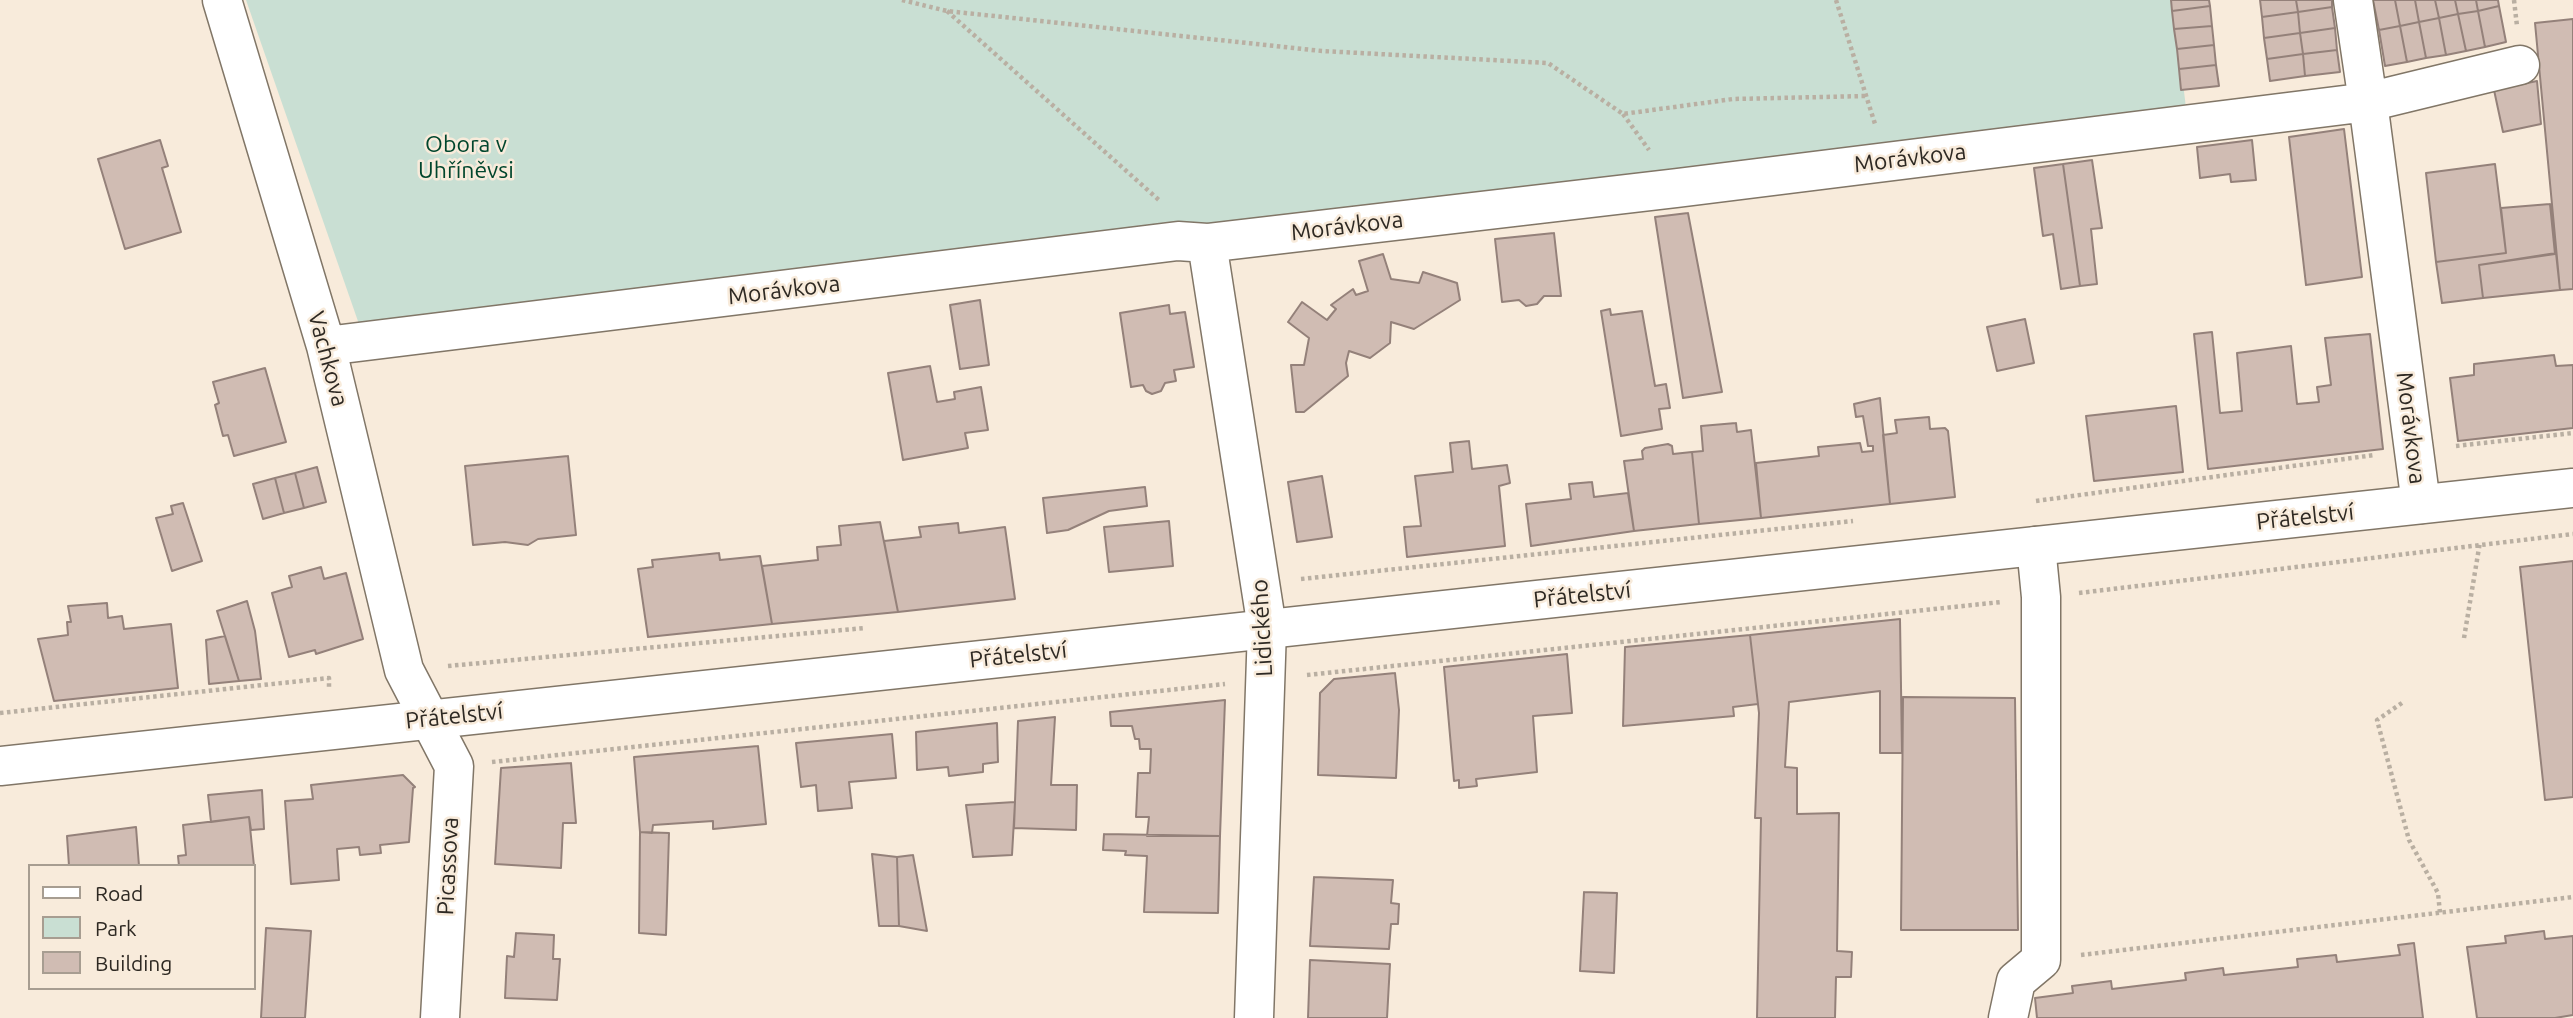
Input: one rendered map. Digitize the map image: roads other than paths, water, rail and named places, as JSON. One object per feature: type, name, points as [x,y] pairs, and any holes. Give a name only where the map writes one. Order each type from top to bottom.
[{"type":"street","name":"Vachkova","points":[[222,0],[326,346],[404,670],[430,719]]},
{"type":"street","points":[[2353,0],[2368,103]]},
{"type":"street","name":"Morávkova","points":[[326,346],[1164,243],[1207,243],[2368,103],[2520,65]]},
{"type":"street","name":"Morávkova","points":[[2368,103],[2421,504]]},
{"type":"street","name":"Lidického","points":[[1207,243],[1267,628],[1254,1018]]},
{"type":"street","name":"Přátelství","points":[[0,765],[2573,488]]},
{"type":"street","points":[[2008,1018],[2016,981],[2042,960],[2040,597],[2036,546]]},
{"type":"street","name":"Picassova","points":[[430,719],[454,766],[440,1018]]},
{"type":"park label","name":"Obora v Uhříněvsi","points":[[466,157]]}]
